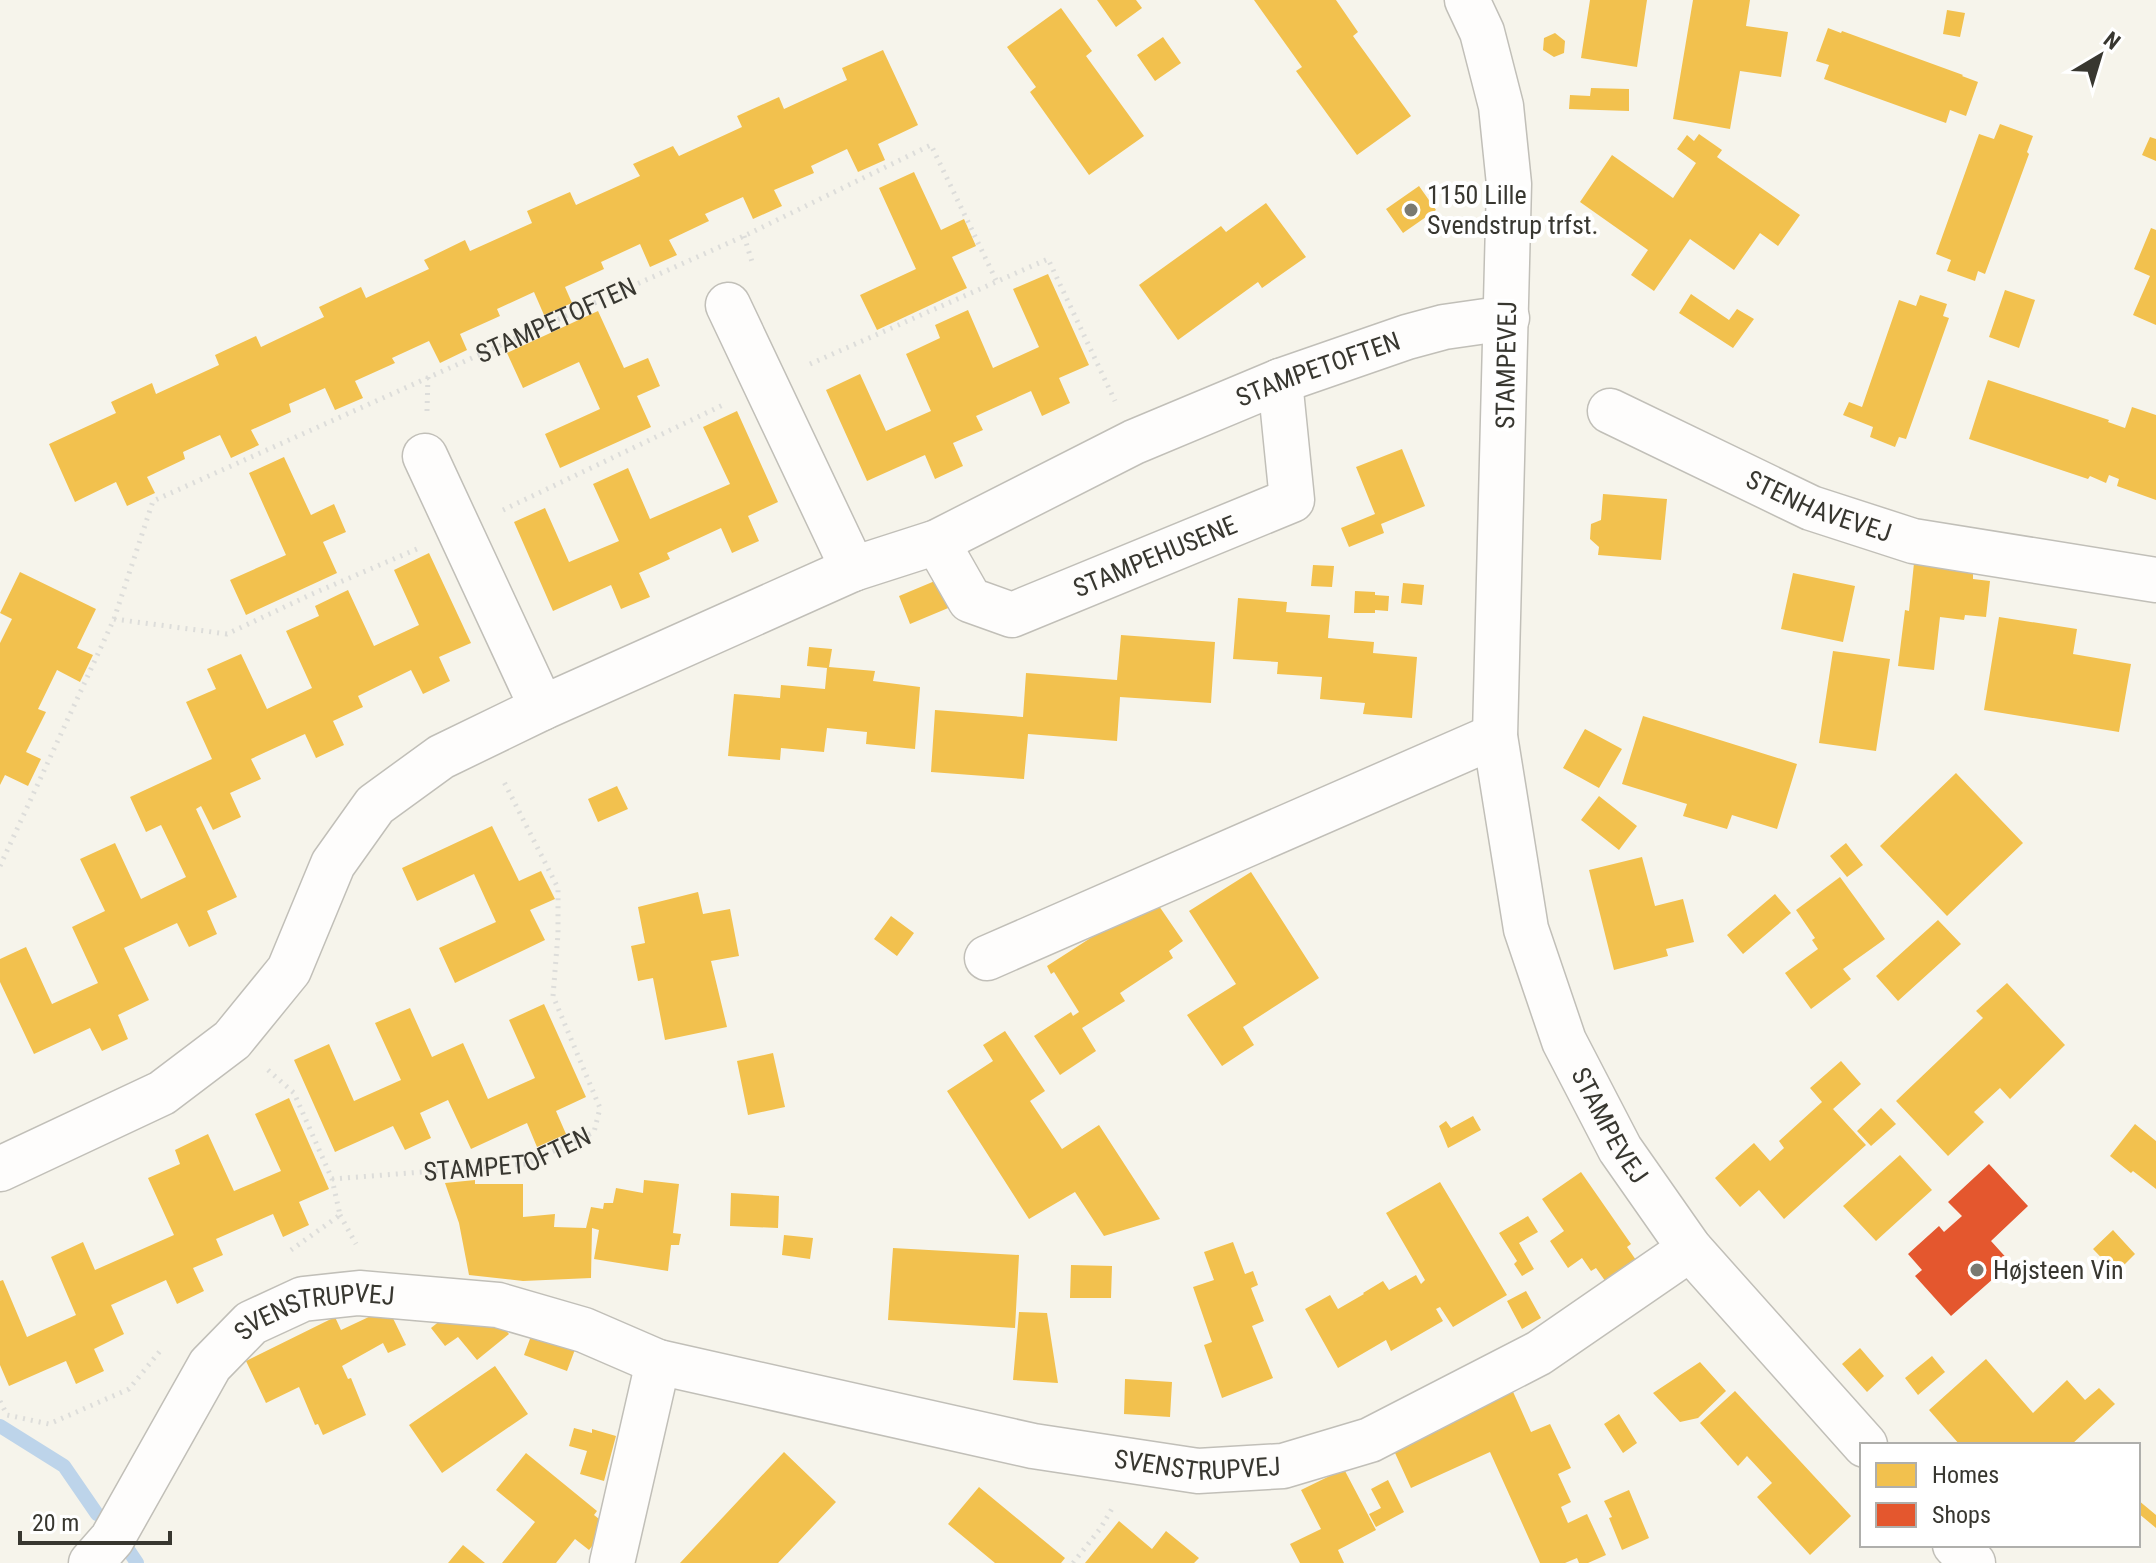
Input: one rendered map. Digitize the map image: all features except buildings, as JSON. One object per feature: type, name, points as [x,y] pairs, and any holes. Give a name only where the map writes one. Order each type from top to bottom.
[{"type":"street","name":"STAMPEVEJ","points":[[1467,0],[1482,32],[1501,106],[1509,184],[1495,736],[1526,929],[1564,1041],[1620,1149],[1690,1249],[1863,1443]]},
{"type":"street","points":[[728,305],[853,569]]},
{"type":"street","name":"STAMPETOFTEN","points":[[0,1169],[162,1093],[232,1040],[289,970],[333,864],[375,805],[441,757],[542,708],[853,569],[937,542],[1134,442],[1280,381],[1407,337],[1444,327],[1507,318]]},
{"type":"street","name":"STAMPEHUSENE","points":[[937,542],[970,600],[1012,615],[1292,500],[1280,381]]},
{"type":"street","name":"STENHAVEVEJ","points":[[1610,411],[1811,508],[1913,541],[2156,580]]},
{"type":"street","points":[[425,456],[542,708]]},
{"type":"street","points":[[987,958],[1495,736]]},
{"type":"street","name":"SVENSTRUPVEJ","points":[[91,1563],[112,1539],[210,1365],[251,1323],[303,1299],[359,1293],[498,1305],[584,1330],[658,1362],[1033,1446],[1198,1471],[1283,1466],[1370,1440],[1539,1353],[1690,1249]]},
{"type":"street","points":[[612,1563],[658,1362]]},
{"type":"street","points":[[1957,1547],[1973,1563]]},
{"type":"path","name":"STAMPETOFTEN","points":[[0,866],[114,619],[153,501],[744,236],[931,145],[996,280]]},
{"type":"path","points":[[114,619],[227,634],[460,531],[765,385],[1048,259],[1134,442]]},
{"type":"path","name":"STAMPETOFTEN","points":[[332,1179],[526,1164],[594,1132],[600,1108],[553,996],[558,888],[482,737]]},
{"type":"path","points":[[232,1040],[294,1093],[332,1179],[340,1215],[289,1251]]},
{"type":"path","points":[[0,1401],[7,1415],[49,1424],[129,1389],[166,1343]]},
{"type":"path","points":[[1073,1563],[1111,1512],[1126,1460]]},
{"type":"waterway","points":[[0,1426],[64,1466],[97,1514]]},
{"type":"waterway","points":[[129,1551],[137,1563]]},
{"type":"place","name":"1150 Lille Svendstrup trfst.","points":[[1411,210]]},
{"type":"place","name":"Højsteen Vin","points":[[1977,1270]]}]
